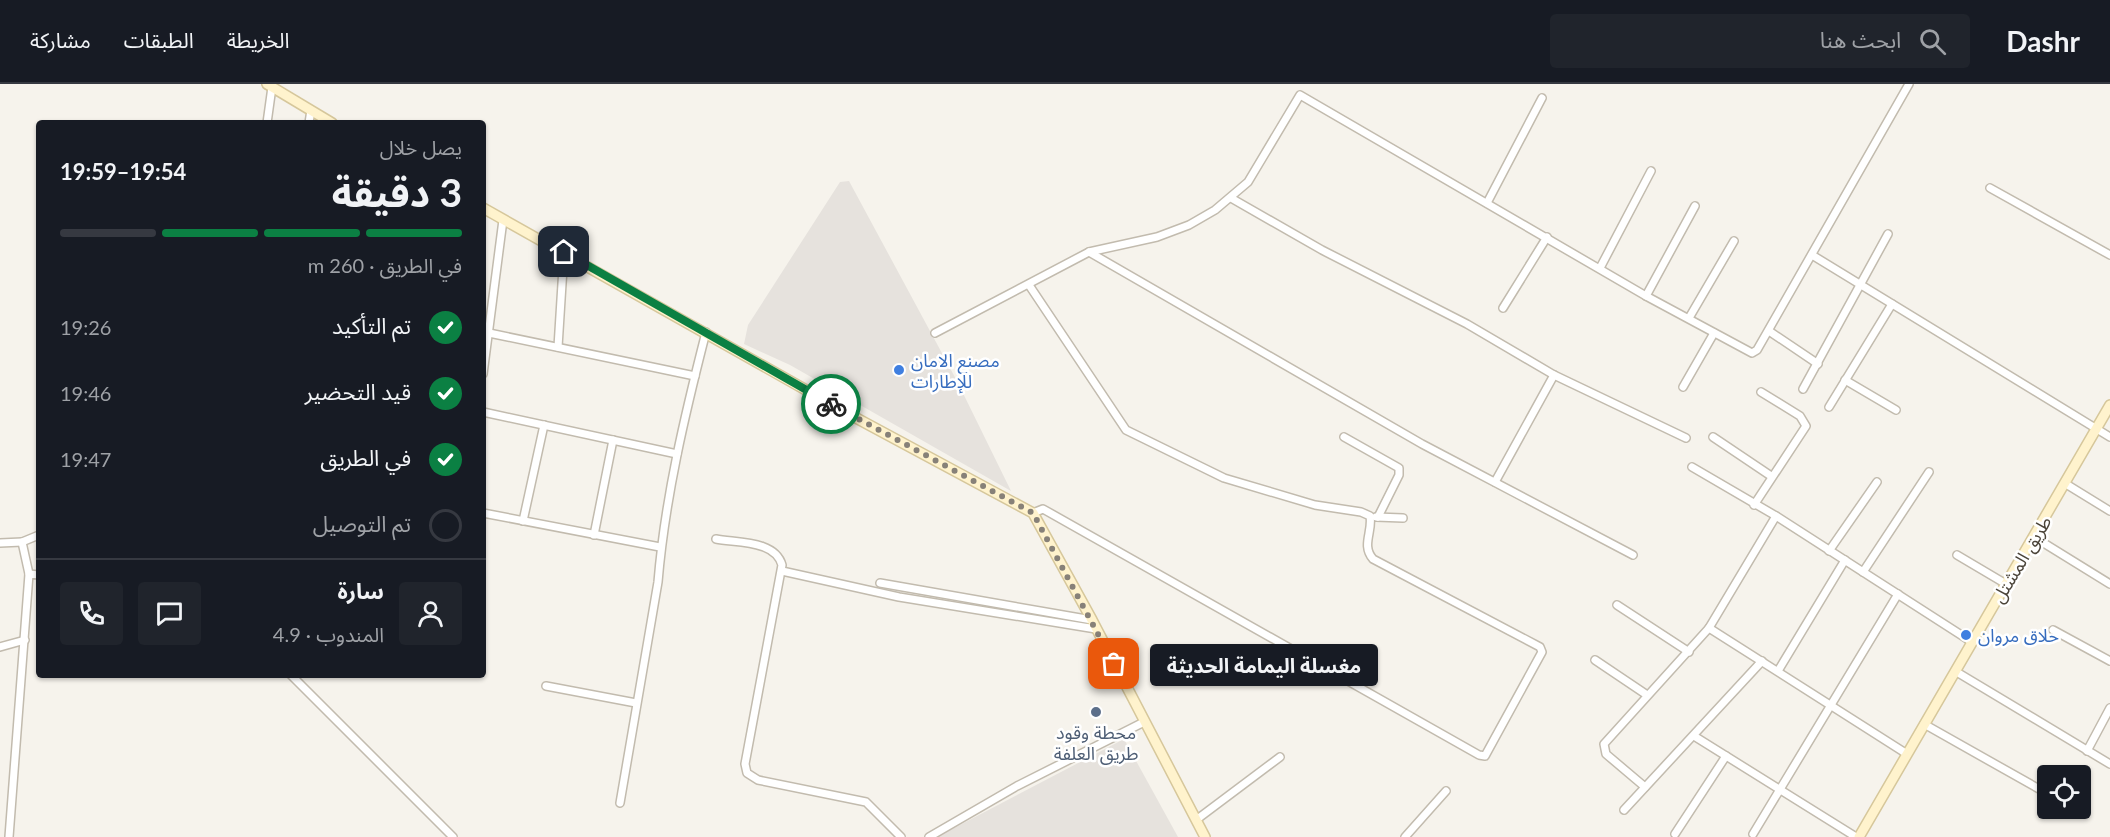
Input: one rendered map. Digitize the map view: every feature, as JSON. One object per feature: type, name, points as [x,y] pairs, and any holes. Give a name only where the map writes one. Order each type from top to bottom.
[{"type":"street","points":[[935,333],[1089,252],[1157,237],[1189,225],[1215,210],[1248,182],[1300,95],[1646,296],[1752,353],[1769,331],[1909,84]]},
{"type":"street","points":[[267,120],[270,85],[327,120]]},
{"type":"street","points":[[1487,203],[1542,98]]},
{"type":"street","points":[[309,120],[311,110]]},
{"type":"street","points":[[1600,268],[1651,171]]},
{"type":"street","points":[[1990,188],[2110,255]]},
{"type":"street","points":[[1231,198],[1322,250],[1467,324],[1554,375],[1686,438]]},
{"type":"street","points":[[1646,296],[1695,206]]},
{"type":"street","points":[[486,210],[845,412],[1033,513],[1205,837]]},
{"type":"street","points":[[486,354],[503,220]]},
{"type":"street","points":[[1803,389],[1888,234]]},
{"type":"street","points":[[1503,308],[1547,237]]},
{"type":"street","points":[[1689,318],[1734,241]]},
{"type":"street","points":[[558,347],[564,252]]},
{"type":"street","points":[[1089,252],[1422,444],[1633,555]]},
{"type":"street","points":[[1812,255],[2110,437]]},
{"type":"street","points":[[1029,285],[1126,430],[1224,478],[1315,505],[1361,512],[1374,517],[1403,519]]},
{"type":"street","points":[[1829,407],[1892,304]]},
{"type":"street","points":[[1769,331],[1818,364]]},
{"type":"street","points":[[620,803],[658,582],[660,547],[677,454],[706,332]]},
{"type":"street","points":[[489,333],[695,376]]},
{"type":"street","points":[[1683,387],[1714,333]]},
{"type":"street","points":[[1495,482],[1554,375]]},
{"type":"street","points":[[1845,380],[1896,410]]},
{"type":"street","points":[[1754,505],[1806,426],[1800,416],[1761,392]]},
{"type":"street","name":"طريق المشتل","points":[[1857,837],[2066,484],[2110,405]]},
{"type":"street","points":[[486,413],[677,454]]},
{"type":"street","points":[[523,521],[544,425]]},
{"type":"street","points":[[1033,513],[1043,510],[1473,752],[1485,756],[1542,652],[1540,647],[1372,559],[1367,552],[1366,544],[1374,517],[1399,475],[1399,468],[1344,437]]},
{"type":"street","points":[[1713,437],[1771,476]]},
{"type":"street","points":[[594,535],[613,440]]},
{"type":"street","points":[[1692,467],[1776,516],[1972,642]]},
{"type":"street","points":[[1863,572],[1929,472]]},
{"type":"street","points":[[1829,550],[1877,482]]},
{"type":"street","points":[[2066,484],[2110,512]]},
{"type":"street","points":[[486,514],[660,547]]},
{"type":"street","points":[[1645,788],[1606,754],[1603,749],[1604,744],[1709,628],[1776,516]]},
{"type":"street","points":[[0,543],[22,542],[36,536]]},
{"type":"street","points":[[2034,537],[2110,584]]},
{"type":"street","points":[[716,539],[769,547],[780,559],[782,572],[745,769],[758,780],[866,802],[901,837]]},
{"type":"street","points":[[9,837],[29,574],[22,542]]},
{"type":"street","points":[[1957,555],[2006,584]]},
{"type":"street","points":[[1778,671],[1845,560]]},
{"type":"street","points":[[782,572],[899,597],[1094,625]]},
{"type":"street","points":[[29,574],[36,575]]},
{"type":"street","points":[[880,583],[1094,625]]},
{"type":"street","points":[[1753,834],[1898,594]]},
{"type":"street","points":[[1617,605],[1689,652]]},
{"type":"street","points":[[1709,628],[1907,754]]},
{"type":"street","points":[[2053,630],[2110,661]]},
{"type":"street","points":[[0,647],[24,640]]},
{"type":"street","points":[[1595,660],[1647,695]]},
{"type":"street","points":[[1624,810],[1762,661]]},
{"type":"street","points":[[1955,671],[2110,764]]},
{"type":"street","points":[[294,678],[453,837]]},
{"type":"street","points":[[546,686],[636,703]]},
{"type":"street","points":[[2087,751],[2110,708]]},
{"type":"street","points":[[929,837],[1017,786],[1144,722]]},
{"type":"street","points":[[1924,724],[2037,788]]},
{"type":"street","points":[[1694,736],[1857,837]]},
{"type":"street","points":[[1675,834],[1726,756]]},
{"type":"street","points":[[1196,820],[1280,757]]},
{"type":"street","points":[[1405,837],[1446,791]]},
{"type":"shaded area","points":[[849,181],[957,381],[1011,491],[790,365],[744,344],[748,325],[840,182]]},
{"type":"shaded area","points":[[1124,739],[1178,837],[937,837]]},
{"type":"way so far","points":[[831,404],[1033,513],[1114,664]]},
{"type":"place","name":"مصنع الامان للإطارات","points":[[899,370]]},
{"type":"place","name":"حلاق مروان","points":[[1966,635]]},
{"type":"place","name":"مغسلة اليمامة الحديثة","points":[[1114,664]]},
{"type":"place","name":"محطة وقود طريق العلفة","points":[[1096,712]]},
{"type":"route","points":[[564,252],[831,404]]}]
